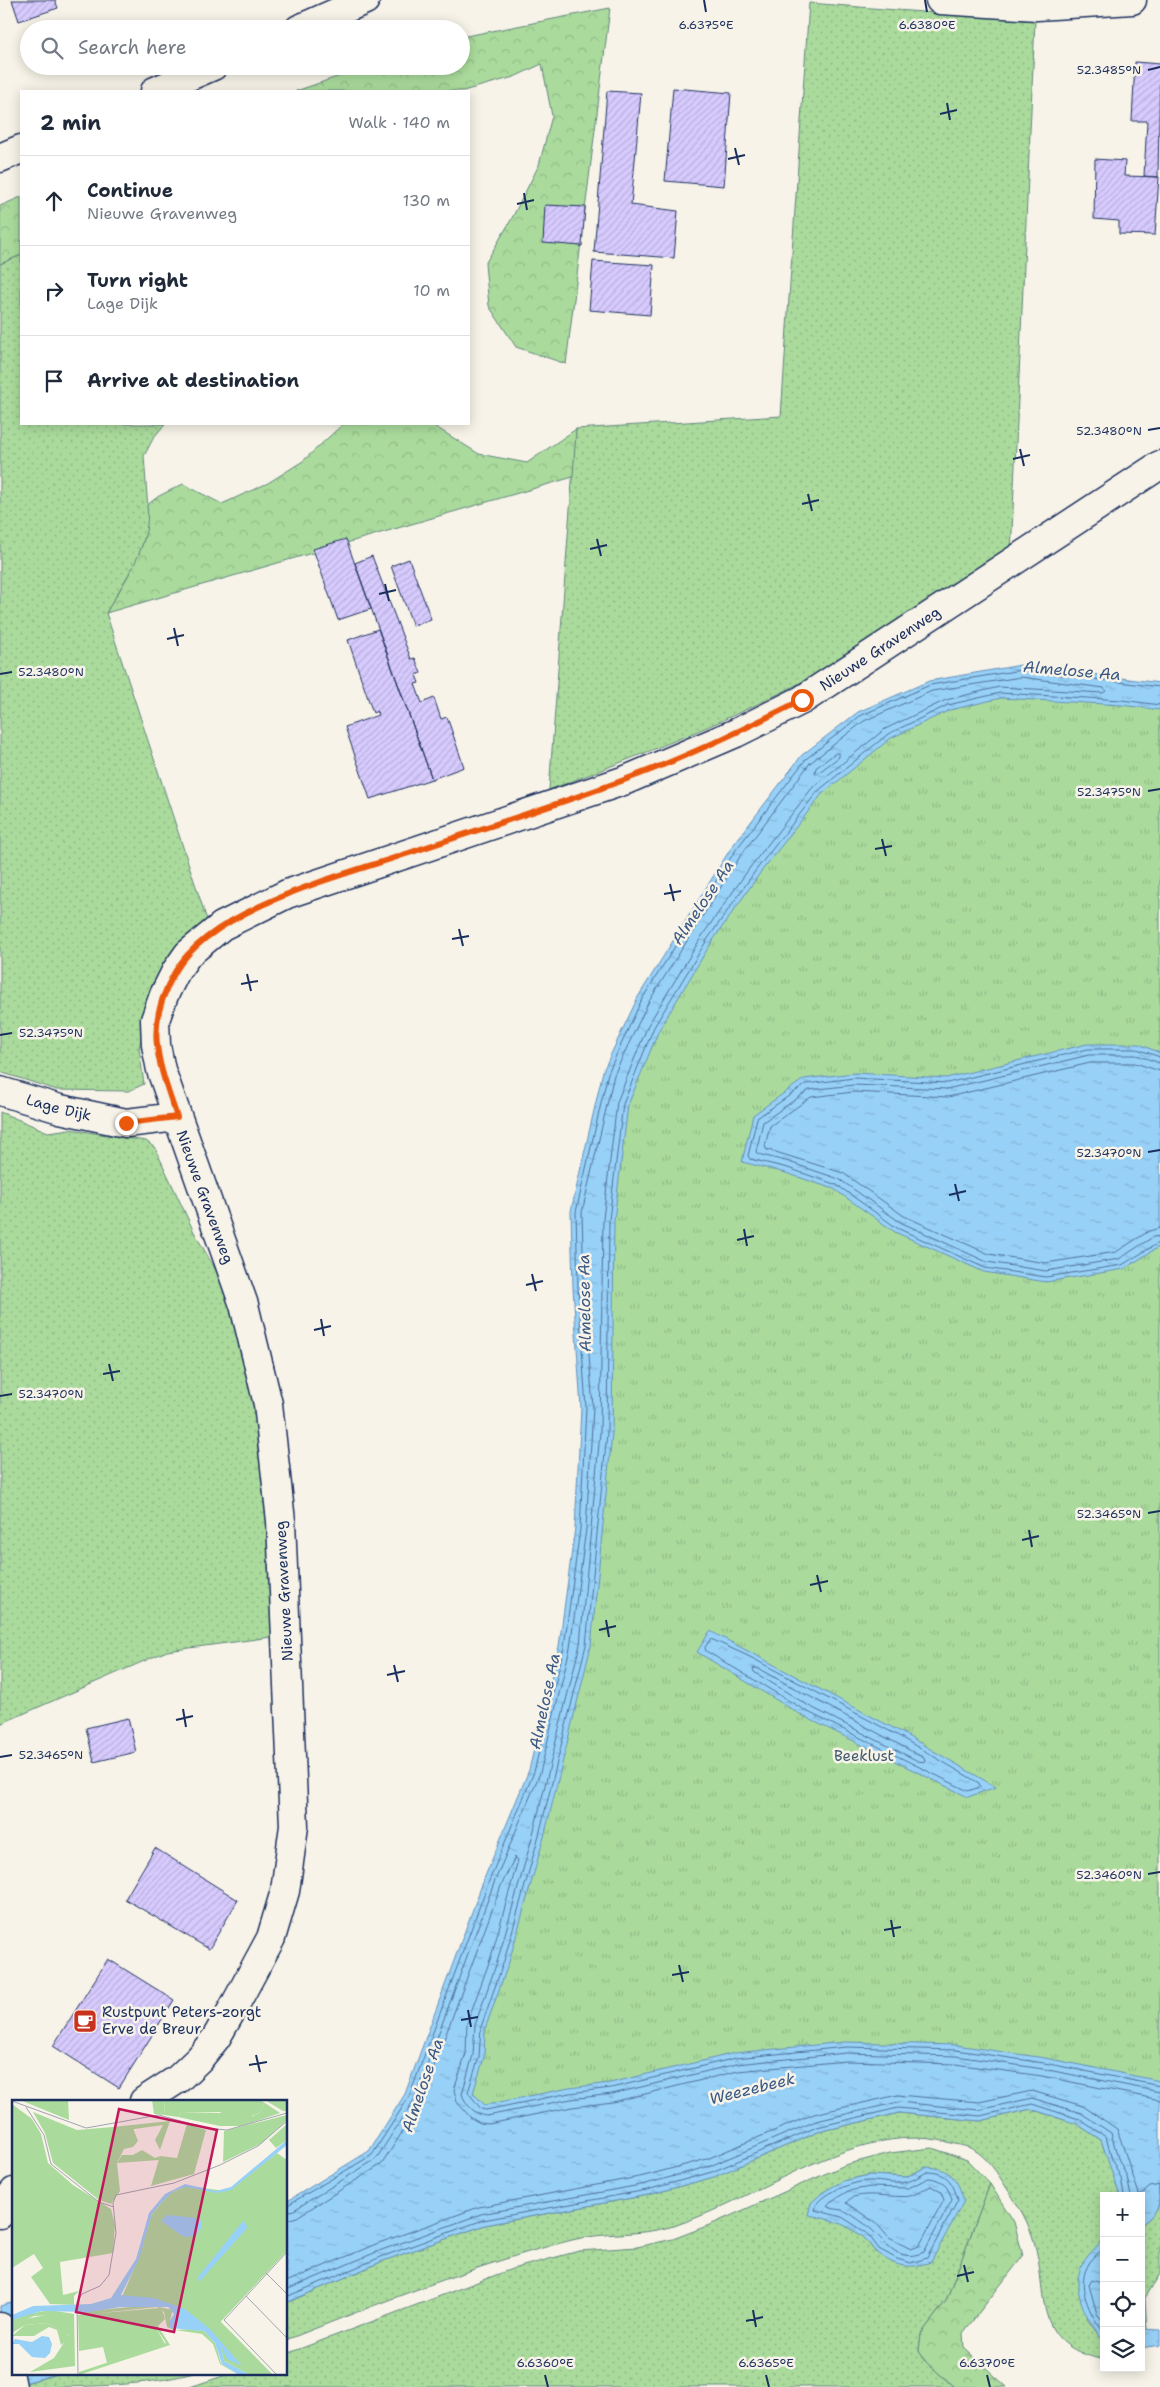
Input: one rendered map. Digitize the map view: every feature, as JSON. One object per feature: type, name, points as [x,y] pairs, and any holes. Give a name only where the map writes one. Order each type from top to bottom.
[{"type":"street","points":[[320,20],[366,0]]},
{"type":"street","points":[[940,0],[1037,6],[1132,0]]},
{"type":"street","points":[[157,90],[192,75]]},
{"type":"street","points":[[0,158],[20,149]]},
{"type":"street","name":"Nieuwe Gravenweg","points":[[146,2100],[178,2079],[199,2059],[216,2038],[236,2003],[271,1938],[285,1891],[294,1826],[281,1521],[268,1404],[244,1305],[161,1070],[156,1045],[156,1020],[176,971],[188,954],[222,926],[287,894],[626,780],[736,733],[802,700],[1160,465]]},
{"type":"street","name":"Lage Dijk","points":[[0,1091],[60,1109],[126,1123],[177,1117]]},
{"type":"street","points":[[0,2214],[3,2206],[12,2195]]},
{"type":"street","points":[[0,2327],[12,2387]]},
{"type":"green space","points":[[809,3],[1035,21],[1011,554],[891,631],[785,691],[719,722],[549,790],[576,429],[781,416]]},
{"type":"green space","points":[[610,8],[566,364],[516,347],[489,306],[485,264],[511,220],[539,165],[552,116],[542,64],[514,77],[467,90],[299,90],[343,75],[470,75],[470,35]]},
{"type":"green space","points":[[20,197],[20,255],[0,264],[0,206]]},
{"type":"green space","points":[[20,255],[20,425],[164,425],[154,437],[144,456],[149,523],[138,558],[106,613],[207,920],[178,952],[152,991],[139,1048],[144,1084],[129,1091],[57,1090],[0,1072],[0,264]]},
{"type":"green space","points":[[342,425],[433,425],[479,454],[527,463],[576,429],[573,477],[106,613],[136,562],[145,534],[147,505],[159,496],[183,484],[222,504],[268,483],[303,461]]},
{"type":"green space","name":"Beeklust","points":[[1003,693],[1160,704],[1160,2097],[483,2114],[462,2096],[571,1710],[623,1108],[652,1035],[706,941],[797,813],[877,741],[953,704]]},
{"type":"green space","points":[[0,1112],[48,1132],[70,1129],[146,1141],[155,1148],[194,1232],[226,1288],[237,1317],[262,1440],[279,1636],[167,1651],[0,1724]]},
{"type":"green space","points":[[1031,2109],[1077,2124],[1101,2140],[1119,2192],[1100,2192],[1100,2245],[1087,2319],[1100,2337],[1100,2359],[1079,2352],[1063,2341],[1052,2327],[1046,2312],[1037,2255],[1030,2228],[992,2166],[979,2153],[970,2148],[919,2138],[883,2141],[846,2151],[810,2165],[703,2215],[670,2227],[646,2232],[572,2240],[499,2261],[357,2312],[288,2339],[288,2302],[383,2261],[485,2225],[648,2195],[713,2177],[818,2132],[899,2113],[980,2121]]},
{"type":"green space","points":[[932,2148],[967,2160],[990,2184],[946,2301],[921,2334],[919,2351],[926,2362],[954,2387],[190,2387],[229,2374],[288,2374],[288,2353],[512,2269],[579,2251],[637,2247],[673,2239],[712,2224],[845,2165],[890,2153]],"holes":[[[926,2167],[876,2253],[864,2237],[839,2221],[843,2181],[869,2175],[906,2177]]]},
{"type":"green space","points":[[1160,2183],[1160,2274],[1145,2298],[1145,2222],[1156,2211],[1159,2203],[1158,2189]]},
{"type":"green space","points":[[990,2184],[1014,2222],[1023,2256],[963,2333],[964,2348],[1007,2387],[954,2387],[926,2362],[919,2351],[921,2334],[946,2301]]},
{"type":"green space","points":[[1145,2298],[1147,2330],[1145,2330]]},
{"type":"green space","points":[[57,2374],[190,2374],[132,2384],[24,2387],[22,2384]]},
{"type":"water","points":[[1021,665],[1160,683],[1160,710],[1121,705],[1001,698],[950,710],[891,738],[822,794],[760,873],[711,943],[659,1030],[628,1105],[614,1220],[612,1433],[591,1646],[544,1837],[509,1962],[485,2029],[484,2058],[473,2093],[485,2105],[569,2088],[610,2083],[735,2053],[845,2042],[956,2045],[1045,2058],[1160,2081],[1159,2203],[1156,2211],[1145,2222],[1145,2192],[1119,2192],[1101,2140],[1077,2124],[1031,2109],[980,2121],[899,2113],[818,2132],[714,2177],[648,2195],[485,2225],[383,2261],[288,2302],[288,2201],[369,2151],[405,2094],[484,1879],[529,1770],[559,1646],[575,1528],[581,1408],[573,1288],[571,1211],[603,1071],[638,997],[731,848],[802,755],[858,712],[929,681]]},
{"type":"water","points":[[1087,1044],[1139,1044],[1160,1053],[1160,1246],[1124,1269],[1046,1282],[984,1272],[895,1232],[834,1189],[786,1173],[742,1162],[753,1115],[804,1079],[854,1073],[946,1078]]},
{"type":"water","points":[[710,1631],[899,1731],[996,1787],[968,1797],[803,1716],[697,1652]]},
{"type":"water","points":[[926,2167],[947,2172],[952,2176],[959,2186],[964,2201],[931,2262],[916,2266],[903,2266],[891,2262],[877,2253],[864,2238],[849,2228],[830,2220],[808,2215],[811,2203],[823,2192],[843,2181],[869,2175],[906,2177]]},
{"type":"water","points":[[1100,2243],[1100,2336],[1086,2313],[1079,2292],[1080,2270],[1089,2254]]},
{"type":"water","points":[[12,2303],[12,2374],[57,2374],[9,2387],[0,2387],[0,2306]]},
{"type":"water","points":[[1145,2329],[1160,2330],[1160,2345],[1145,2347]]},
{"type":"building","points":[[12,0],[55,0],[58,8],[19,21]]},
{"type":"building","points":[[1135,62],[1160,64],[1158,177],[1144,176],[1147,121],[1132,121]]},
{"type":"building","points":[[673,88],[731,93],[724,186],[665,181]]},
{"type":"building","points":[[607,91],[641,93],[631,205],[678,211],[674,258],[594,252]]},
{"type":"building","points":[[1095,159],[1125,161],[1124,176],[1159,177],[1155,235],[1119,234],[1119,221],[1094,219]]},
{"type":"building","points":[[545,205],[585,207],[582,246],[543,243]]},
{"type":"building","points":[[593,261],[654,265],[650,315],[589,310]]},
{"type":"building","points":[[346,539],[371,609],[338,620],[313,549]]},
{"type":"building","points":[[372,556],[411,659],[415,658],[421,673],[416,675],[419,683],[415,684],[422,703],[434,698],[441,719],[447,717],[464,767],[432,779],[355,563]]},
{"type":"building","points":[[409,559],[431,619],[413,626],[391,566]]},
{"type":"building","points":[[378,629],[432,779],[370,799],[345,727],[378,715],[377,711],[373,713],[348,640]]},
{"type":"building","points":[[128,1718],[136,1752],[94,1762],[86,1728]]},
{"type":"building","points":[[155,1848],[238,1900],[209,1949],[125,1899]]},
{"type":"building","points":[[108,1959],[174,2000],[119,2088],[53,2046]]},
{"type":"place","name":"Rustpunt Peters-zorgt Erve de Breur","points":[[85,2021]]},
{"type":"route","points":[[126,1123],[177,1117],[161,1070],[156,1045],[156,1020],[164,995],[176,971],[188,954],[222,926],[287,894],[626,780],[736,733],[802,700]]},
{"type":"water label","name":"Almelose Aa","points":[[1072,670]]},
{"type":"water label","name":"Almelose Aa","points":[[702,902]]},
{"type":"water label","name":"Almelose Aa","points":[[584,1303]]},
{"type":"water label","name":"Almelose Aa","points":[[544,1701]]},
{"type":"water label","name":"Almelose Aa","points":[[422,2085]]},
{"type":"water label","name":"Weezebeek","points":[[752,2088]]}]
